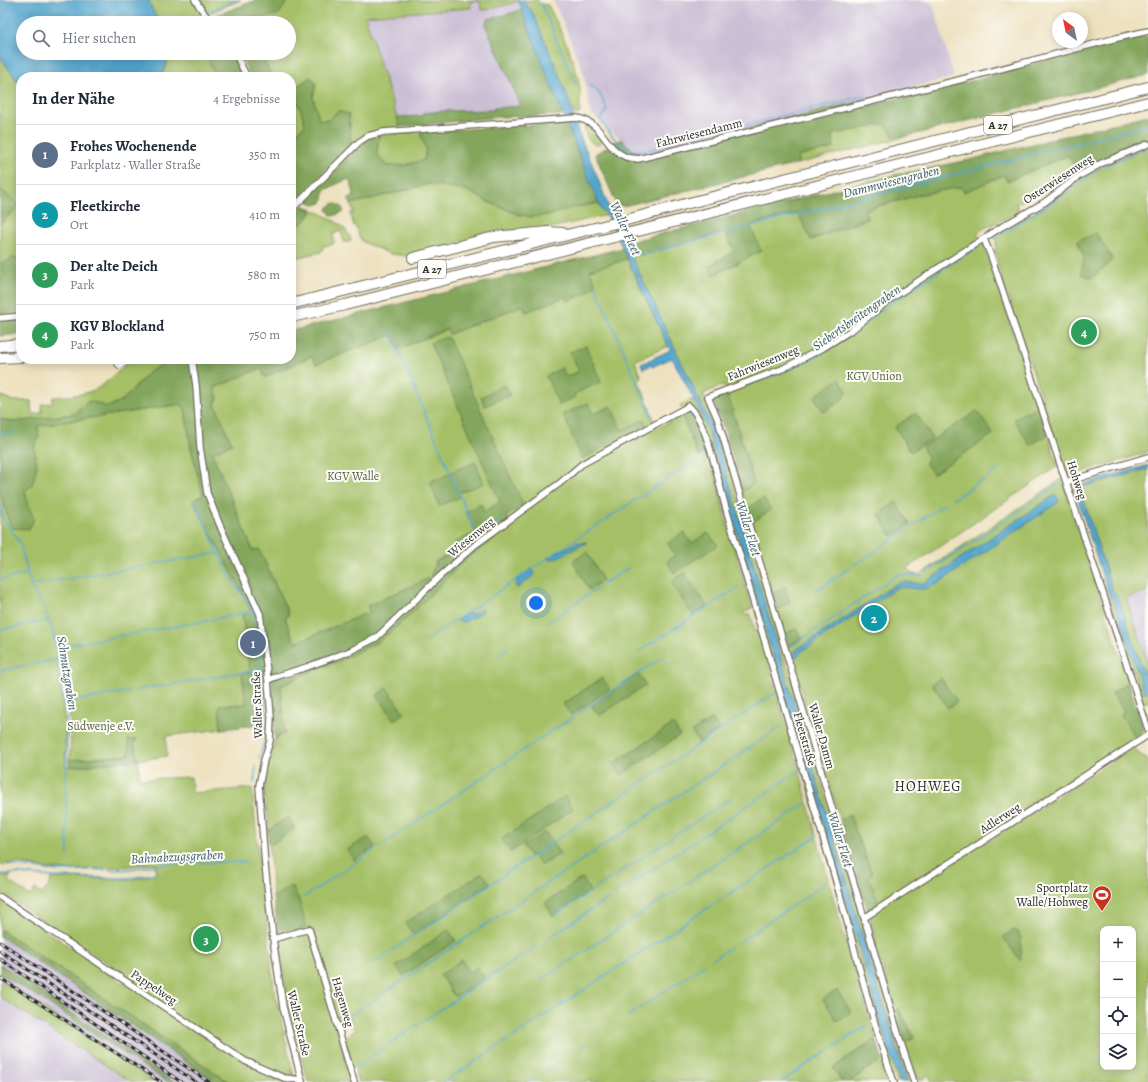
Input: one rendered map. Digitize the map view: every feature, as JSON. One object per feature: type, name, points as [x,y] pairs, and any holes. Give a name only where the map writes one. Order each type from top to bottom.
[{"type":"highway","name":"A 27","points":[[296,303],[604,226],[689,203],[1148,87]]},
{"type":"highway","name":"A 27","points":[[296,316],[345,305],[1148,102]]},
{"type":"highway","points":[[413,258],[494,237],[548,232],[573,233]]},
{"type":"highway","points":[[0,346],[16,344]]},
{"type":"highway","points":[[0,358],[16,357]]},
{"type":"street","points":[[195,0],[206,16]]},
{"type":"street","name":"Fahrwiesendamm","points":[[296,205],[359,142],[368,136],[384,132],[577,118],[584,120],[599,129],[617,152],[626,157],[638,159],[951,82],[1117,38],[1148,32]]},
{"type":"street","points":[[238,60],[244,72]]},
{"type":"street","name":"Osterwiesenweg","points":[[984,239],[1003,226],[1045,202],[1078,176],[1120,154],[1148,144]]},
{"type":"street","name":"Fahrwiesenweg","points":[[708,397],[782,369],[823,348],[852,329],[889,300],[984,239]]},
{"type":"street","name":"Hohweg","points":[[984,239],[991,256],[1148,729]]},
{"type":"street","points":[[0,318],[16,316]]},
{"type":"street","name":"Waller Straße","points":[[192,364],[196,385],[200,446],[207,493],[221,528],[260,614],[271,717],[270,741],[263,765],[259,790],[273,939],[283,1007],[302,1081]]},
{"type":"street","name":"Waller Damm","points":[[708,397],[718,420],[900,1040],[914,1082]]},
{"type":"street","name":"Wiesenweg","points":[[268,680],[350,651],[376,638],[439,577],[475,545],[560,483],[582,464],[688,406]]},
{"type":"street","name":"Fleetstraße","points":[[688,406],[694,412],[710,449],[725,506],[834,874],[852,943],[894,1082]]},
{"type":"street","points":[[1066,482],[1148,457]]},
{"type":"street","name":"Adlerweg","points":[[864,918],[1148,735]]},
{"type":"street","name":"Pappelweg","points":[[0,897],[245,1061],[284,1078],[302,1081]]},
{"type":"street","name":"Hagenweg","points":[[273,939],[309,929],[354,1082]]},
{"type":"shaded area","points":[[553,0],[924,0],[933,4],[954,77],[639,156],[590,113],[584,74]]},
{"type":"shaded area","points":[[480,1],[482,10],[517,1],[522,8],[515,12],[489,19],[521,107],[494,108],[494,110],[423,113],[424,116],[397,117],[365,16],[471,8],[469,2]]},
{"type":"shaded area","points":[[1148,591],[1148,663],[1126,598]]},
{"type":"shaded area","points":[[0,936],[216,1082],[156,1082],[27,997],[0,981]]},
{"type":"shaded area","points":[[0,997],[21,1009],[131,1082],[0,1082]]},
{"type":"green space","points":[[148,0],[192,0],[203,16],[156,16]]},
{"type":"green space","points":[[199,0],[241,0],[207,14]]},
{"type":"green space","points":[[257,0],[288,0],[279,14],[270,16],[216,16]]},
{"type":"green space","points":[[288,0],[517,0],[514,3],[486,10],[482,10],[479,1],[470,2],[471,8],[365,16],[400,127],[362,135],[351,146],[350,124],[338,111],[328,120],[319,120],[313,97],[315,84],[311,77],[296,87],[296,72],[270,72],[264,60],[296,60],[296,16],[270,16],[279,14]]},
{"type":"green space","points":[[524,0],[538,0],[539,4],[548,5],[553,14],[563,35],[578,79],[580,89],[580,113],[575,115],[531,9],[527,7]]},
{"type":"green space","points":[[522,8],[523,14],[563,115],[498,117],[400,127],[397,117],[423,116],[423,113],[444,111],[494,110],[494,108],[521,106],[485,24],[488,19],[515,12]]},
{"type":"green space","points":[[1148,36],[1148,75],[896,139],[885,124],[833,134],[834,148],[799,156],[797,164],[623,206],[617,205],[595,154],[621,139],[639,156],[864,100],[866,106],[980,79],[1100,46]]},
{"type":"green space","points":[[0,56],[16,80],[16,202],[0,189]]},
{"type":"green space","points":[[167,60],[208,60],[214,72],[163,72]]},
{"type":"green space","points":[[208,60],[235,60],[241,72],[214,72]]},
{"type":"green space","points":[[242,60],[264,60],[270,72],[248,72]]},
{"type":"green space","points":[[311,77],[316,84],[313,97],[319,120],[328,120],[338,111],[349,114],[351,146],[296,201],[296,133],[305,125],[300,107],[296,101],[296,87]]},
{"type":"green space","points":[[296,101],[300,107],[305,125],[296,133]]},
{"type":"green space","points":[[1148,115],[1148,141],[1104,158],[1079,173],[1068,155],[1007,181],[1004,175],[964,192],[961,187],[922,194],[864,210],[867,218],[811,240],[798,213],[750,225],[761,251],[713,275],[709,266],[735,251],[724,232],[643,255],[637,253],[629,242],[885,177],[969,160]]},
{"type":"green space","points":[[566,123],[599,203],[571,208],[550,215],[531,217],[520,215],[488,202],[466,190],[429,184],[351,204],[348,199],[354,196],[349,179],[325,190],[322,203],[315,205],[308,201],[308,197],[364,140],[379,135],[377,154],[386,166],[405,165],[424,160],[426,149],[420,132]]},
{"type":"green space","points":[[586,124],[596,131],[602,142],[598,145],[592,143],[587,138],[585,131]]},
{"type":"green space","points":[[885,124],[896,139],[797,164],[799,156],[834,148],[833,134]]},
{"type":"green space","points":[[420,132],[426,149],[424,160],[405,165],[386,166],[377,154],[379,135]]},
{"type":"green space","points":[[1148,146],[1148,452],[1068,475],[998,266],[996,258],[996,242],[999,234],[1006,227],[1042,208],[1087,174],[1109,162]]},
{"type":"green space","name":"KGV Union","points":[[1069,155],[1079,173],[1062,183],[1016,204],[1019,212],[981,230],[977,234],[984,245],[1038,407],[1026,412],[1041,438],[1048,435],[1058,466],[908,568],[912,574],[919,575],[1062,479],[1129,684],[1126,684],[1113,693],[1124,712],[1121,714],[1136,739],[981,840],[986,843],[1134,747],[1138,753],[1148,760],[1148,1082],[932,1082],[929,1075],[919,1081],[905,1043],[914,1037],[898,1008],[896,1009],[875,946],[876,940],[868,911],[879,904],[868,877],[872,874],[849,814],[840,820],[788,646],[802,638],[796,629],[784,634],[742,492],[754,483],[724,385],[703,394],[713,417],[726,457],[853,888],[895,1037],[911,1082],[907,1082],[874,975],[714,431],[625,243],[629,242],[637,253],[643,255],[724,232],[735,251],[709,266],[713,275],[739,263],[749,225],[798,212],[811,240],[867,219],[864,210],[922,194],[961,187],[964,192],[1004,175],[1007,181]]},
{"type":"green space","points":[[429,184],[466,190],[488,202],[520,215],[550,215],[571,208],[599,203],[601,209],[607,215],[550,228],[475,239],[408,256],[390,254],[363,242],[359,237],[356,227],[354,226],[350,213],[354,213],[351,204]]},
{"type":"green space","points":[[0,189],[16,202],[16,209],[0,224]]},
{"type":"green space","points":[[334,203],[341,206],[344,212],[333,216],[331,215],[327,210],[328,207]]},
{"type":"green space","points":[[303,205],[338,223],[348,234],[351,240],[350,242],[344,242],[341,231],[333,234],[333,244],[324,246],[321,252],[296,258],[296,227],[306,220],[312,211],[302,206]]},
{"type":"green space","points":[[302,206],[312,211],[306,220],[296,227],[296,212]]},
{"type":"green space","points":[[16,208],[16,258],[0,263],[0,224]]},
{"type":"green space","points":[[1096,233],[1113,260],[1092,278],[1081,274],[1084,257],[1077,241]]},
{"type":"green space","points":[[622,248],[627,259],[590,270],[596,285],[590,291],[568,301],[565,297],[526,312],[523,305],[449,334],[447,329],[398,349],[392,335],[316,364],[312,356],[296,363],[296,330]]},
{"type":"green space","points":[[16,258],[16,312],[0,314],[0,263]]},
{"type":"green space","name":"KGV Walle","points":[[627,259],[668,346],[635,361],[641,375],[639,382],[657,428],[682,416],[698,456],[708,449],[726,520],[752,608],[744,613],[746,616],[750,613],[755,630],[758,629],[799,768],[843,932],[876,1038],[833,1068],[842,1082],[358,1082],[355,1072],[356,1070],[352,1066],[344,1039],[355,1030],[347,1017],[335,1024],[352,1082],[308,1082],[293,1026],[285,985],[279,936],[291,887],[273,897],[268,820],[264,793],[265,775],[275,739],[285,733],[281,686],[376,643],[413,612],[464,561],[511,525],[484,512],[481,505],[466,512],[476,533],[455,542],[459,551],[436,561],[430,578],[367,606],[370,612],[295,643],[285,617],[289,615],[259,549],[253,551],[212,453],[232,444],[215,404],[218,398],[214,388],[261,368],[265,377],[312,356],[316,364],[392,335],[398,349],[447,329],[450,334],[523,305],[526,312],[565,296],[568,301],[589,270]]},
{"type":"green space","points":[[16,319],[16,334],[0,336],[0,321]]},
{"type":"green space","points":[[448,337],[523,505],[506,516],[511,525],[464,561],[413,612],[376,643],[281,686],[285,733],[275,739],[271,672],[264,671],[267,711],[263,724],[221,729],[219,705],[246,704],[242,673],[250,672],[242,614],[250,610],[239,585],[193,500],[203,495],[191,448],[185,409],[181,404],[38,426],[39,437],[34,448],[37,466],[32,485],[25,491],[28,505],[34,519],[29,529],[12,528],[0,492],[0,419],[14,422],[73,414],[89,401],[108,407],[123,400],[148,373],[163,364],[294,364],[265,377],[261,368],[214,388],[218,398],[215,404],[232,444],[212,453],[253,551],[259,549],[289,615],[285,618],[295,643],[370,612],[367,606],[430,578],[436,561],[459,551],[455,542],[476,533],[466,512],[481,504],[484,512],[500,502],[430,343]]},
{"type":"green space","points":[[586,346],[601,382],[574,394],[575,397],[559,405],[546,376],[562,368],[566,377],[579,371],[570,352]]},
{"type":"green space","points":[[127,364],[163,364],[148,373],[123,400],[108,407],[89,401],[73,414],[14,422],[0,419],[0,395],[13,401],[31,401],[32,414],[42,413],[42,404],[52,403],[53,397],[93,391],[104,384]]},
{"type":"green space","points":[[839,379],[848,392],[842,397],[843,399],[824,412],[814,397]]},
{"type":"green space","points":[[505,385],[510,395],[485,406],[481,397]]},
{"type":"green space","points":[[727,392],[754,483],[742,492],[729,445],[712,399]]},
{"type":"green space","points":[[693,399],[709,434],[844,893],[881,1025],[900,1082],[897,1082],[888,1057],[696,411],[681,408],[680,405]]},
{"type":"green space","points":[[588,403],[593,414],[611,406],[622,430],[644,419],[646,425],[582,459],[563,414]]},
{"type":"green space","name":"Südwenje e.V.","points":[[181,404],[185,409],[191,448],[203,496],[193,501],[251,610],[267,711],[263,724],[166,736],[167,756],[138,760],[140,779],[191,777],[192,793],[252,788],[261,882],[274,989],[295,1082],[229,1082],[0,929],[0,900],[123,983],[127,976],[0,892],[0,876],[11,875],[8,881],[30,896],[35,889],[42,894],[49,886],[52,878],[132,879],[156,874],[155,863],[72,870],[49,869],[19,863],[0,865],[0,432]],"holes":[[[57,660],[62,660],[68,697],[71,735],[69,760],[130,755],[128,740],[137,739],[134,743],[137,760],[66,767],[65,727]]]},
{"type":"green space","points":[[1038,407],[1048,435],[1030,445],[1014,419]]},
{"type":"green space","points":[[977,411],[993,434],[933,474],[925,462],[929,459],[922,447]]},
{"type":"green space","points":[[692,413],[708,449],[699,456],[682,416],[684,414]]},
{"type":"green space","points":[[916,413],[932,438],[911,452],[895,427]]},
{"type":"green space","points":[[475,462],[484,483],[459,493],[460,497],[439,506],[430,482]]},
{"type":"green space","points":[[1148,469],[1148,591],[1126,598],[1148,663],[1148,686],[1119,600],[1112,589],[1080,491],[1082,487]]},
{"type":"green space","points":[[763,498],[771,510],[751,523],[747,509]]},
{"type":"green space","points":[[896,502],[910,524],[892,536],[878,514]]},
{"type":"green space","points":[[684,532],[692,543],[708,533],[718,545],[674,573],[667,561],[675,555],[668,543]]},
{"type":"green space","points":[[587,552],[603,580],[589,590],[573,561]]},
{"type":"green space","points":[[685,573],[707,606],[693,616],[671,582]]},
{"type":"green space","points":[[785,586],[790,602],[777,610],[773,594]]},
{"type":"green space","points":[[1107,590],[1114,601],[1144,692],[1148,691],[1148,703],[1143,702]]},
{"type":"green space","points":[[796,629],[802,638],[788,646],[784,634]]},
{"type":"green space","points":[[638,674],[646,685],[599,716],[591,705]]},
{"type":"green space","points":[[602,678],[610,689],[571,715],[563,704]]},
{"type":"green space","points":[[941,678],[957,702],[948,708],[932,684]]},
{"type":"green space","points":[[1126,683],[1129,684],[1144,730],[1141,736],[1136,739],[1121,714],[1124,712],[1112,693]]},
{"type":"green space","points":[[387,688],[404,713],[394,720],[377,695]]},
{"type":"green space","points":[[712,719],[719,729],[699,743],[692,732]]},
{"type":"green space","points":[[673,724],[680,735],[621,775],[613,764]]},
{"type":"green space","points":[[137,739],[134,743],[138,760],[69,767],[69,760],[129,755],[128,740]]},
{"type":"green space","points":[[565,796],[573,809],[511,852],[502,839]]},
{"type":"green space","points":[[849,814],[872,874],[869,877],[879,904],[868,911],[840,820]]},
{"type":"green space","points":[[288,817],[295,828],[269,845],[268,831]]},
{"type":"green space","points":[[545,832],[560,854],[541,866],[533,855],[530,856],[523,846]]},
{"type":"green space","points":[[368,837],[375,847],[354,860],[347,850]]},
{"type":"green space","points":[[482,873],[490,883],[414,935],[405,923]]},
{"type":"green space","points":[[582,878],[590,891],[553,916],[545,903]]},
{"type":"green space","points":[[291,886],[298,897],[306,925],[304,928],[279,936],[273,897]]},
{"type":"green space","points":[[0,929],[229,1082],[216,1082],[0,936]]},
{"type":"green space","points":[[448,930],[456,941],[403,976],[396,966]]},
{"type":"green space","points":[[1014,930],[1017,931],[1021,937],[1021,960],[1003,937]]},
{"type":"green space","points":[[462,960],[469,972],[477,967],[485,978],[455,997],[440,975]]},
{"type":"green space","points":[[0,964],[173,1082],[167,1082],[42,999],[0,974]]},
{"type":"green space","points":[[0,981],[27,997],[156,1082],[131,1082],[0,997]]},
{"type":"green space","points":[[837,990],[851,1012],[837,1021],[823,999]]},
{"type":"green space","points":[[898,1008],[914,1037],[905,1043],[896,1009]]},
{"type":"green space","points":[[876,1038],[882,1059],[849,1082],[842,1082],[833,1068]]},
{"type":"green space","points":[[882,1059],[890,1082],[849,1082]]},
{"type":"water","points":[[0,0],[148,0],[156,16],[16,16],[16,60],[167,60],[163,72],[16,72],[16,80],[0,56]]},
{"type":"water","points":[[517,0],[524,0],[527,7],[531,9],[559,74],[576,126],[611,213],[714,431],[874,975],[907,1082],[900,1082],[881,1025],[844,893],[709,434],[701,413],[672,358],[652,367],[651,365],[643,369],[641,364],[670,350],[607,215],[601,209],[523,14],[522,8]]},
{"type":"water","points":[[1148,465],[1148,469],[1082,487],[1080,489],[1112,589],[1119,600],[1148,686],[1148,691],[1144,692],[1114,601],[1107,590],[1074,488],[1076,486]]},
{"type":"water","points":[[1055,495],[1057,496],[1059,502],[937,584],[923,589],[898,587],[801,652],[795,659],[793,658],[796,650],[896,584],[904,582],[926,582]]},
{"type":"water","points":[[576,543],[587,543],[559,557],[549,560],[547,558]]},
{"type":"water","points":[[532,569],[535,574],[518,588],[516,587],[519,578]]},
{"type":"water","points":[[482,609],[483,612],[464,622],[457,620],[466,614],[472,614]]},
{"type":"waterway","points":[[200,0],[207,12],[236,0]]},
{"type":"waterway","points":[[541,3],[576,85]]},
{"type":"waterway","points":[[590,86],[599,93],[607,110],[600,119],[617,142],[628,149],[643,151],[867,95]]},
{"type":"waterway","name":"Dammwiesengraben","points":[[639,255],[1148,125]]},
{"type":"waterway","name":"Siebertsbreitengraben","points":[[1105,166],[1148,147]]},
{"type":"waterway","name":"Siebertsbreitengraben","points":[[993,239],[1060,198],[1100,168]]},
{"type":"waterway","name":"Siebertsbreitengraben","points":[[746,386],[814,358],[853,333],[889,304],[979,246]]},
{"type":"waterway","points":[[596,287],[652,417]]},
{"type":"waterway","points":[[390,331],[478,538]]},
{"type":"waterway","name":"Siebertsbreitengraben","points":[[714,399],[729,392]]},
{"type":"waterway","points":[[0,434],[15,432]]},
{"type":"waterway","points":[[551,556],[706,453]]},
{"type":"waterway","points":[[988,476],[998,469]]},
{"type":"waterway","points":[[953,499],[984,479]]},
{"type":"waterway","points":[[1038,498],[1059,484]]},
{"type":"waterway","points":[[195,500],[218,553],[234,583],[250,606]]},
{"type":"waterway","points":[[1030,503],[1035,500]]},
{"type":"waterway","points":[[854,565],[945,504]]},
{"type":"waterway","name":"Schmutzgraben","points":[[0,505],[4,520],[19,541],[31,585],[48,618],[54,637],[67,725],[66,798],[68,855]]},
{"type":"waterway","points":[[1000,524],[1027,506]]},
{"type":"waterway","points":[[443,570],[478,538],[501,520]]},
{"type":"waterway","points":[[979,538],[998,525]]},
{"type":"waterway","points":[[972,542],[978,539]]},
{"type":"waterway","points":[[930,570],[969,545]]},
{"type":"waterway","points":[[31,585],[218,553]]},
{"type":"waterway","points":[[425,641],[548,558]]},
{"type":"waterway","points":[[603,584],[628,568]]},
{"type":"waterway","points":[[815,591],[850,568]]},
{"type":"waterway","points":[[0,580],[28,573]]},
{"type":"waterway","points":[[790,647],[899,574],[922,576]]},
{"type":"waterway","points":[[547,623],[599,587]]},
{"type":"waterway","points":[[638,652],[739,587]]},
{"type":"waterway","points":[[252,609],[255,618],[258,640]]},
{"type":"waterway","points":[[56,647],[200,622],[253,611]]},
{"type":"waterway","points":[[0,630],[49,620]]},
{"type":"waterway","points":[[497,656],[509,647]]},
{"type":"waterway","points":[[259,651],[265,713]]},
{"type":"waterway","points":[[385,843],[661,658],[670,665]]},
{"type":"waterway","points":[[0,671],[58,659]]},
{"type":"waterway","points":[[137,690],[262,669]]},
{"type":"waterway","points":[[65,703],[130,691]]},
{"type":"waterway","points":[[373,963],[775,693]]},
{"type":"waterway","points":[[259,760],[266,736],[265,722]]},
{"type":"waterway","points":[[342,1021],[782,726]]},
{"type":"waterway","points":[[254,783],[256,766]]},
{"type":"waterway","points":[[615,894],[799,771]]},
{"type":"waterway","points":[[554,916],[733,797]]},
{"type":"waterway","points":[[541,980],[807,803]]},
{"type":"waterway","points":[[444,1082],[817,836]]},
{"type":"waterway","points":[[303,898],[381,845]]},
{"type":"waterway","name":"Bahnabzugsgraben","points":[[109,870],[121,870],[173,863],[247,862]]},
{"type":"waterway","name":"Bahnabzugsgraben","points":[[8,865],[56,871],[90,870]]},
{"type":"waterway","name":"Bahnabzugsgraben","points":[[94,870],[105,870]]},
{"type":"waterway","points":[[0,874],[52,877],[132,878],[156,873]]},
{"type":"waterway","points":[[738,943],[826,883]]},
{"type":"waterway","points":[[545,940],[609,898]]},
{"type":"waterway","points":[[389,1044],[536,946]]},
{"type":"waterway","points":[[713,959],[731,947]]},
{"type":"waterway","points":[[628,1016],[704,965]]},
{"type":"waterway","points":[[781,1082],[867,1025]]},
{"type":"waterway","points":[[580,1048],[586,1044]]},
{"type":"waterway","points":[[356,1067],[384,1048]]},
{"type":"waterway","points":[[545,1071],[560,1061]]},
{"type":"waterway","points":[[529,1082],[535,1078]]},
{"type":"railway","points":[[0,942],[209,1082]]},
{"type":"railway","points":[[0,951],[196,1082]]},
{"type":"railway","points":[[0,959],[181,1082]]},
{"type":"railway","points":[[0,978],[161,1082]]},
{"type":"place","name":"KGV Blockland","points":[[1084,332]]},
{"type":"place","name":"Fleetkirche","points":[[874,618]]},
{"type":"place","name":"Frohes Wochenende","points":[[253,643]]},
{"type":"place","name":"Sportplatz Walle/Hohweg","points":[[1102,912]]},
{"type":"place","name":"Der alte Deich","points":[[206,939]]},
{"type":"district","name":"HOHWEG","points":[[928,786]]},
{"type":"water label","name":"Waller Fleet","points":[[626,228]]},
{"type":"water label","name":"Waller Fleet","points":[[749,528]]},
{"type":"water label","name":"Waller Fleet","points":[[841,839]]}]
